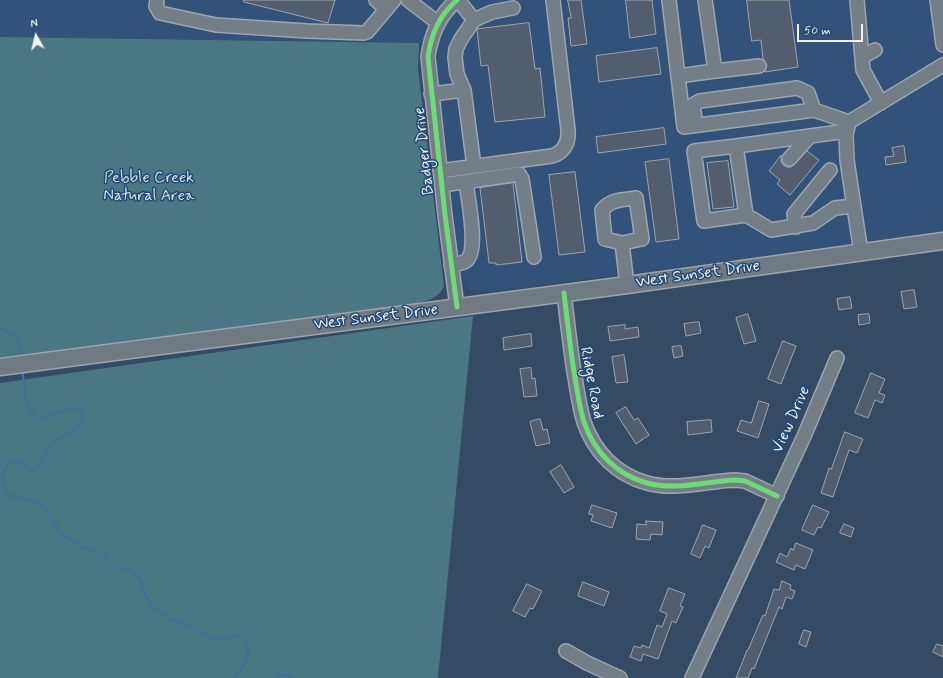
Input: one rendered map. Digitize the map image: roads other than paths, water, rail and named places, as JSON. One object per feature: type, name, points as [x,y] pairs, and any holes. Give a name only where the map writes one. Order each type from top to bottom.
[{"type":"main road","name":"West Sunset Drive","points":[[5,367],[627,285],[943,241]]},
{"type":"street","points":[[157,0],[156,6],[160,13],[216,25],[307,31],[367,32],[390,5],[376,0]]},
{"type":"street","points":[[408,0],[438,23]]},
{"type":"street","points":[[458,0],[474,20]]},
{"type":"street","name":"Badger Drive","points":[[457,307],[431,94],[428,57],[438,23],[447,9],[458,0]]},
{"type":"street","points":[[440,171],[552,156],[562,151],[568,142],[568,130],[553,0]]},
{"type":"street","points":[[670,0],[684,127],[814,110],[848,127]]},
{"type":"street","points":[[705,0],[715,71]]},
{"type":"street","points":[[857,0],[863,70],[881,103]]},
{"type":"street","points":[[937,0],[941,13],[943,45]]},
{"type":"street","points":[[474,166],[464,90],[457,74],[455,58],[456,49],[474,20],[492,12],[513,8]]},
{"type":"street","points":[[862,57],[876,50]]},
{"type":"street","points":[[854,206],[835,208],[813,223],[771,230],[746,215],[704,221],[694,151],[810,136],[848,127],[881,103],[943,65]]},
{"type":"street","points":[[678,76],[759,66]]},
{"type":"street","points":[[696,125],[693,105],[700,101],[797,88],[808,93],[814,110]]},
{"type":"street","points":[[431,94],[464,90]]},
{"type":"street","points":[[848,127],[846,148],[847,160],[861,253]]},
{"type":"street","points":[[789,159],[810,136]]},
{"type":"street","points":[[736,146],[746,215]]},
{"type":"street","points":[[796,227],[794,214],[830,170]]},
{"type":"street","points":[[442,185],[509,174],[519,174],[521,176],[534,257]]},
{"type":"street","points":[[451,266],[464,262],[469,258],[474,242],[466,182]]},
{"type":"street","points":[[622,243],[627,285]]},
{"type":"street","name":"Ridge Road","points":[[564,293],[580,406],[584,422],[591,438],[601,453],[612,465],[628,476],[648,484],[668,486],[735,480],[745,482],[776,496]]},
{"type":"street","name":"View Drive","points":[[776,496],[805,434],[837,358]]},
{"type":"street","points":[[692,678],[776,496]]},
{"type":"street","points":[[566,652],[620,678]]},
{"type":"waterway","points":[[0,328],[19,339],[21,358]]},
{"type":"waterway","points":[[22,369],[26,400],[35,418],[40,420],[60,411],[76,408],[81,409],[83,419],[78,428],[56,440],[44,456],[40,466],[34,471],[18,461],[8,463],[2,480],[4,487],[10,496],[24,498],[47,509],[60,532],[82,547],[97,551],[111,563],[128,570],[139,578],[151,605],[170,619],[195,628],[211,638],[227,639],[235,635],[243,636],[248,646],[248,655],[242,668],[233,678]]},
{"type":"waterway","points":[[278,678],[281,675],[292,676],[293,678]]},
{"type":"park label","name":"Pebble Creek Natural Area","points":[[149,188]]}]
